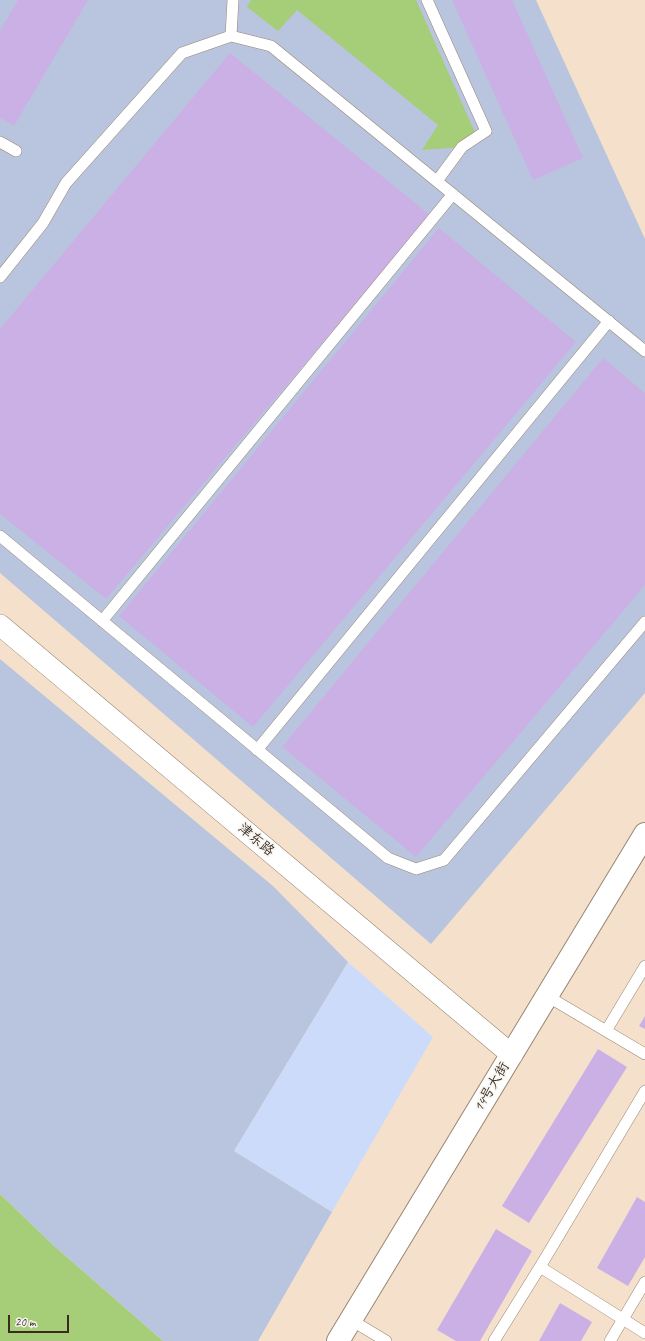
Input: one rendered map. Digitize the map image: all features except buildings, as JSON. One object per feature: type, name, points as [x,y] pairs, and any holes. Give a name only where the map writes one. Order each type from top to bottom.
[{"type":"street","name":"津东路","points":[[0,625],[512,1055]]},
{"type":"street","name":"14号大街","points":[[338,1341],[645,834]]},
{"type":"lane","points":[[231,36],[233,0]]},
{"type":"lane","points":[[427,0],[486,131],[462,148],[437,181]]},
{"type":"lane","points":[[0,277],[43,223],[66,183],[182,53],[231,36],[271,46],[645,351]]},
{"type":"lane","points":[[0,142],[16,151]]},
{"type":"lane","points":[[102,621],[453,194]]},
{"type":"lane","points":[[257,750],[609,321]]},
{"type":"lane","points":[[0,536],[388,858],[416,869],[444,860],[645,622]]},
{"type":"lane","points":[[606,1031],[645,966]]},
{"type":"lane","points":[[547,996],[645,1054]]},
{"type":"lane","points":[[494,1341],[645,1091]]},
{"type":"lane","points":[[540,1267],[645,1333]]},
{"type":"lane","points":[[610,1341],[645,1282]]},
{"type":"lane","points":[[351,1320],[386,1341]]},
{"type":"shaded area","points":[[0,0],[536,0],[645,239],[645,693],[431,944],[0,573]]},
{"type":"shaded area","points":[[0,659],[273,886],[348,962],[234,1151],[332,1212],[258,1341],[163,1341],[54,1246],[0,1194]]},
{"type":"shaded area","points":[[348,962],[433,1037],[332,1212],[234,1151]]},
{"type":"green space","points":[[251,0],[416,0],[477,137],[462,147],[422,150],[438,125],[297,10],[278,31],[247,7]]},
{"type":"green space","points":[[0,1194],[54,1246],[163,1341],[0,1341]]}]
